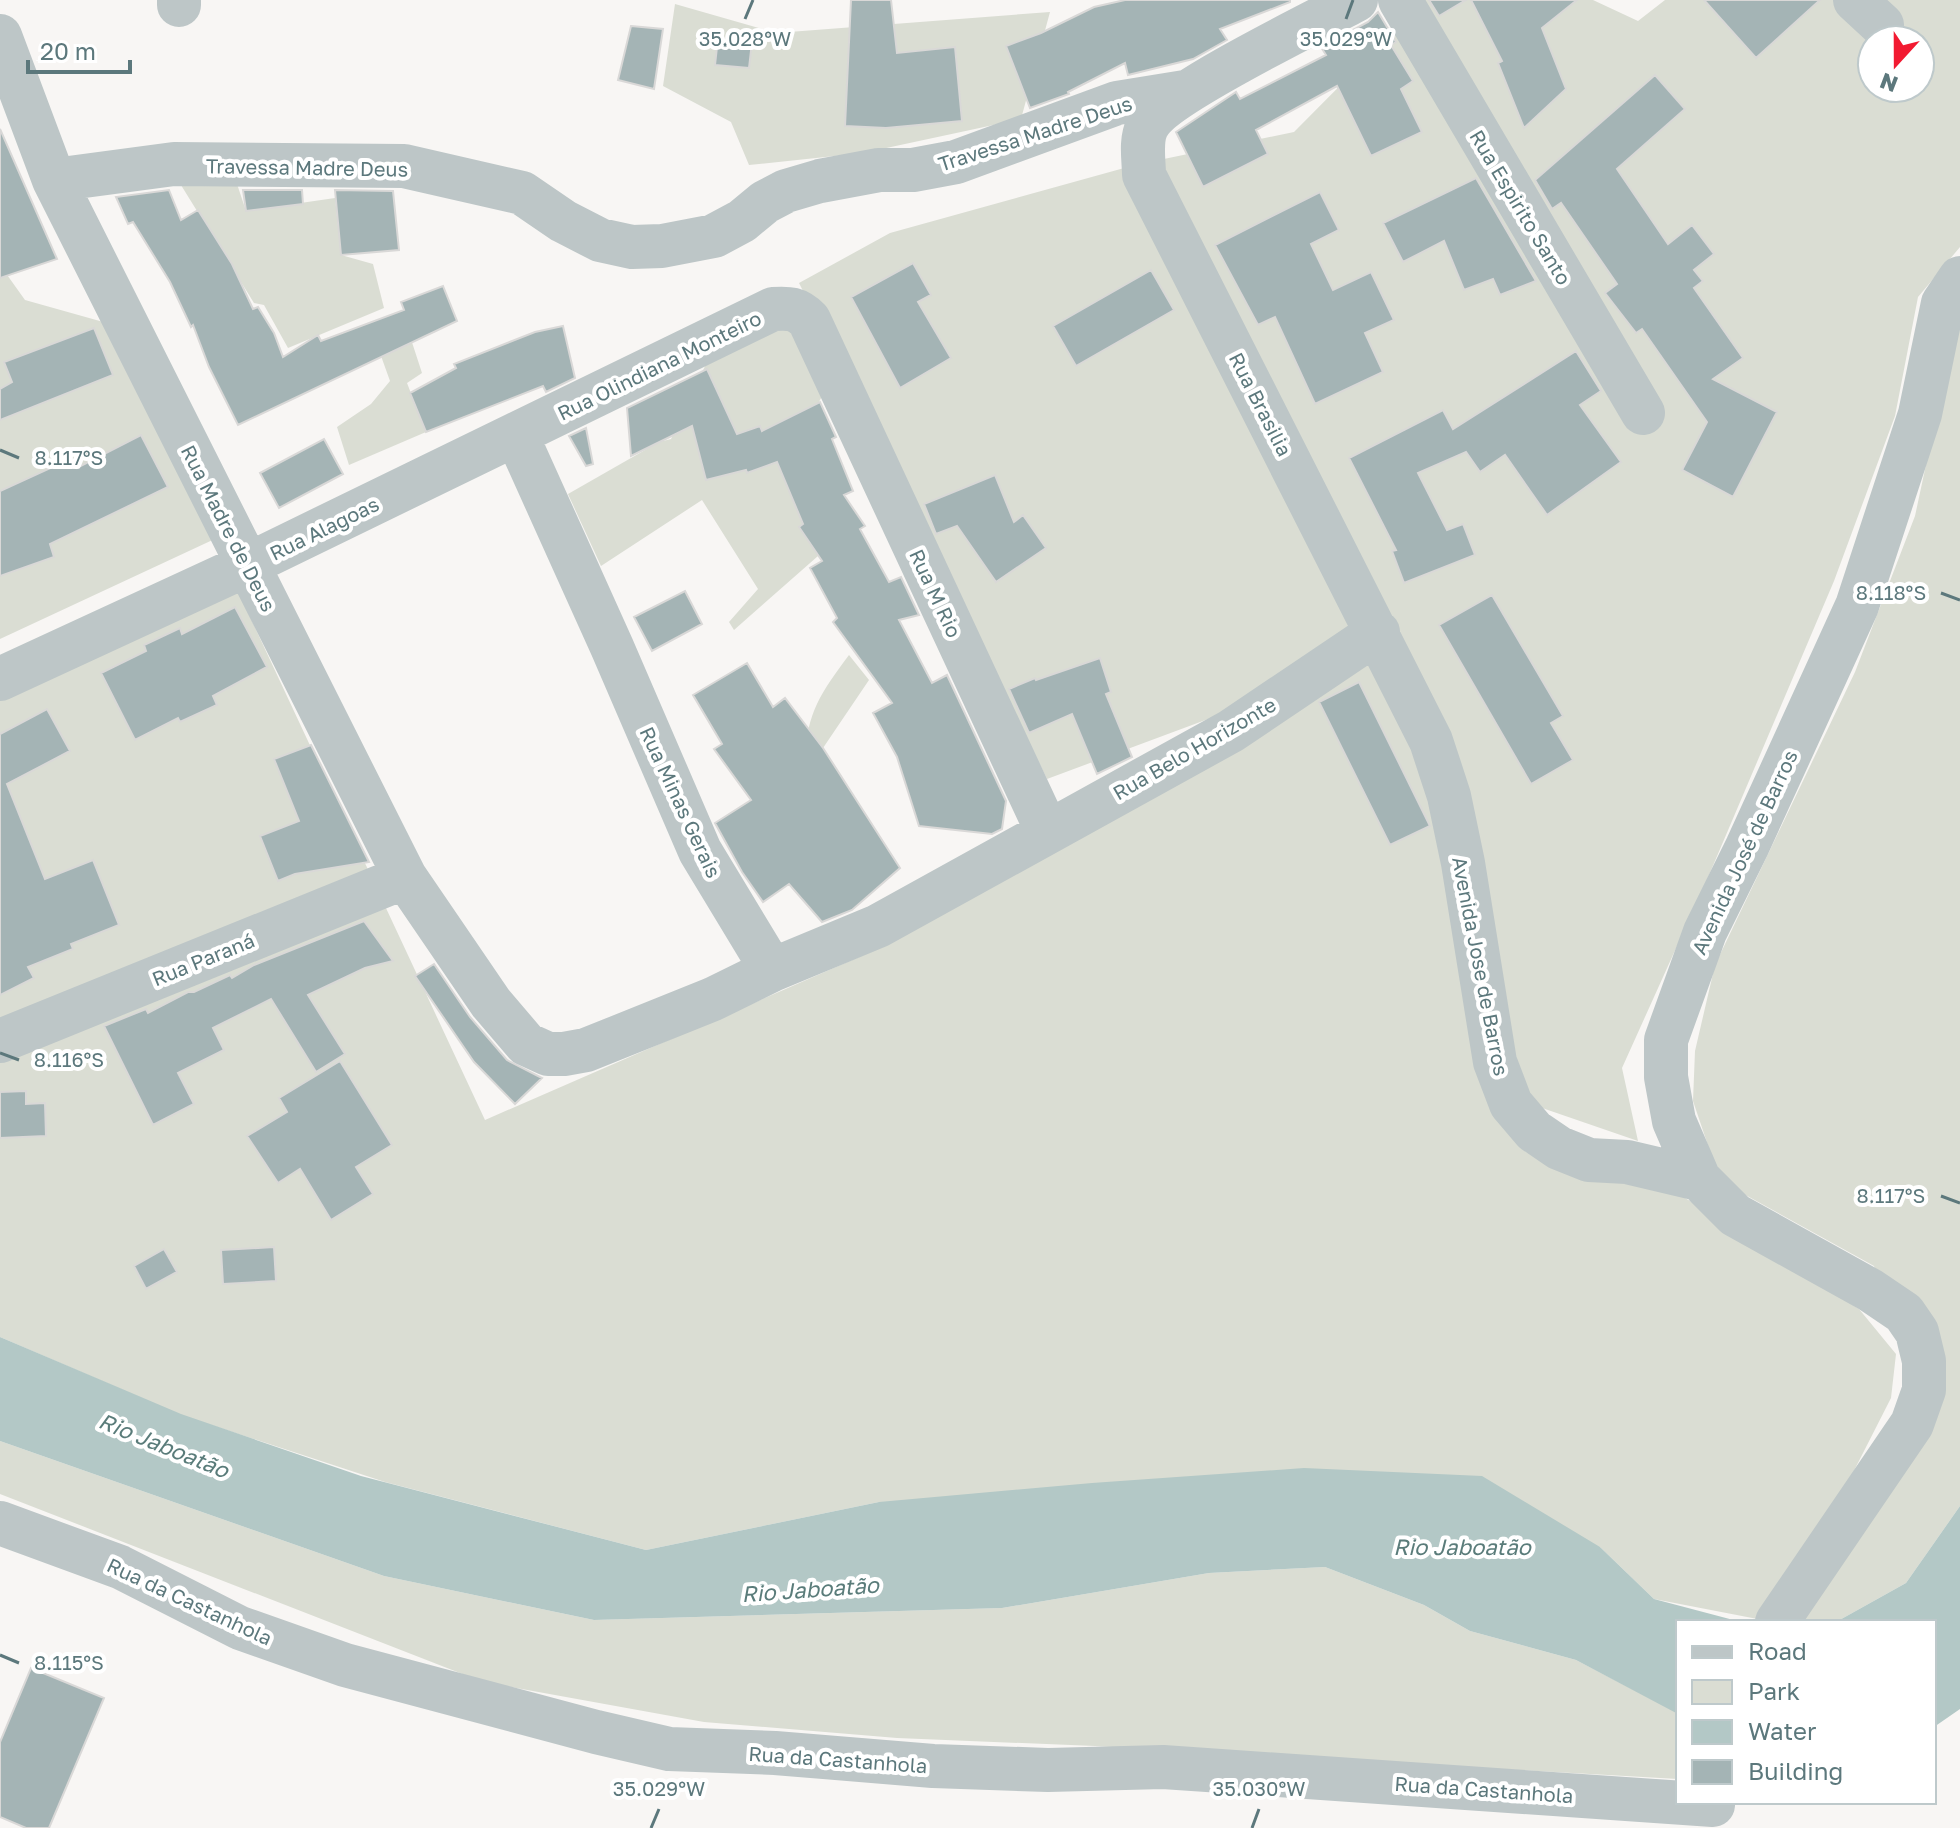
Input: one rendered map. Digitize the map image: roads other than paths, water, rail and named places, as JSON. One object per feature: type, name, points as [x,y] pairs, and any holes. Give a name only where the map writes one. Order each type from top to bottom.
[{"type":"street","points":[[1186,92],[1356,0]]},
{"type":"street","name":"Rua Espirito Santo","points":[[1400,0],[1643,413]]},
{"type":"street","name":"Rua Madre de Deus","points":[[0,36],[54,180],[405,877],[491,1003],[526,1044],[548,1054],[564,1054],[586,1050],[713,999],[772,970]]},
{"type":"street","name":"Rua Brasilia","points":[[1186,92],[1147,126],[1143,144],[1144,175],[1378,632]]},
{"type":"street","name":"Travessa Madre Deus","points":[[54,180],[174,164],[404,166],[522,193],[563,221],[600,240],[632,247],[662,246],[714,236],[742,221],[765,202],[809,184],[879,170],[913,170],[956,162],[1117,103],[1186,92]]},
{"type":"street","name":"Avenida José de Barros","points":[[1778,1620],[1912,1424],[1924,1390],[1924,1361],[1917,1332],[1904,1313],[1870,1290],[1735,1215],[1699,1179],[1674,1121],[1666,1077],[1666,1040],[1705,932],[1857,606],[1920,414],[1943,303],[1960,278]]},
{"type":"street","name":"Rua Olindiana Monteiro","points":[[516,434],[773,309],[790,308],[800,312],[809,320],[826,356]]},
{"type":"street","name":"Rua M Rio","points":[[826,356],[1047,831]]},
{"type":"street","name":"Rua Alagoas","points":[[0,679],[247,565],[516,434]]},
{"type":"street","name":"Rua Minas Gerais","points":[[516,434],[700,851],[772,970]]},
{"type":"street","name":"Rua Belo Horizonte","points":[[1047,831],[1231,731],[1378,632]]},
{"type":"street","name":"Avenida Jose de Barros","points":[[1378,632],[1431,741],[1449,796],[1495,1062],[1511,1104],[1534,1131],[1559,1148],[1589,1160],[1627,1162],[1699,1179]]},
{"type":"street","points":[[772,970],[878,926],[1047,831]]},
{"type":"street","name":"Rua Paraná","points":[[0,1041],[405,877]]},
{"type":"street","name":"Rua da Castanhola","points":[[0,1523],[120,1567],[240,1628],[345,1665],[669,1749],[775,1753],[933,1766],[1048,1770],[1163,1767],[1717,1812]]},
{"type":"water","name":"Rio Jaboatão","points":[[0,1337],[181,1414],[361,1476],[646,1550],[879,1502],[1092,1483],[1304,1468],[1482,1476],[1600,1547],[1654,1599],[1733,1620],[1676,1620],[1676,1713],[1576,1660],[1470,1631],[1424,1605],[1325,1567],[1209,1573],[1002,1608],[594,1620],[384,1576],[0,1441]]},
{"type":"water","points":[[1960,1506],[1960,1709],[1936,1726],[1936,1620],[1840,1620],[1906,1583]]}]
